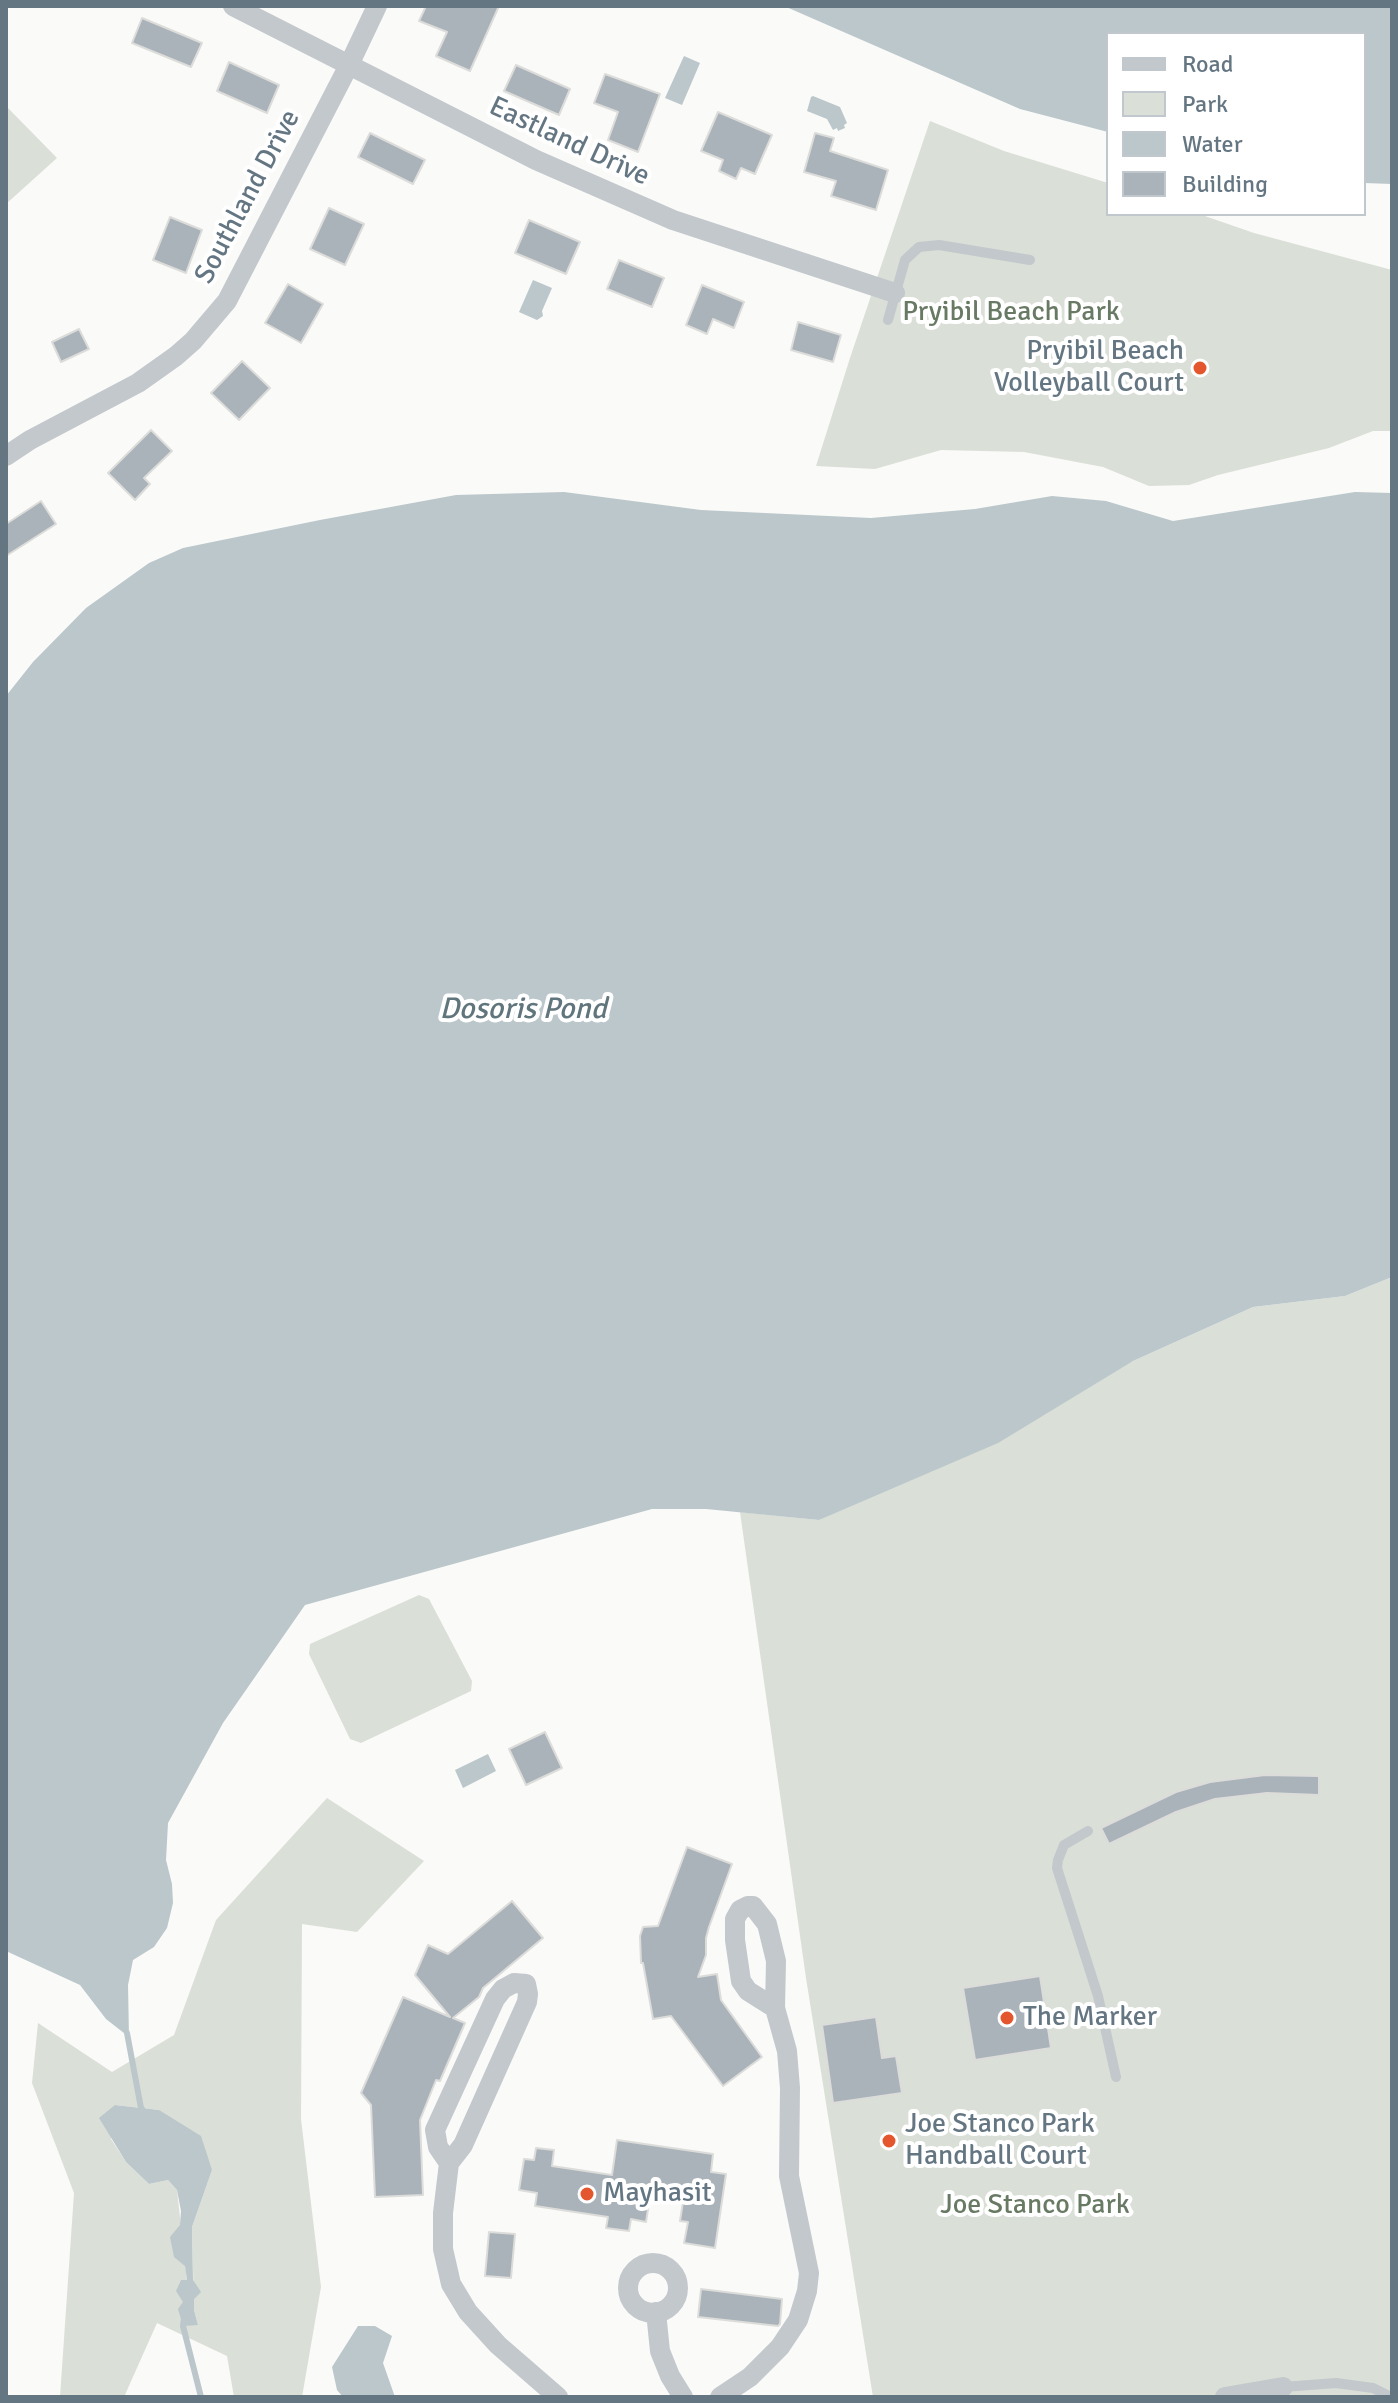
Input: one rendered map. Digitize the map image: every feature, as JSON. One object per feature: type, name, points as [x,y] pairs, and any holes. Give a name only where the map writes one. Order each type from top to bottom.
[{"type":"street","name":"Eastland Drive","points":[[233,6],[536,160],[673,220],[895,293]]},
{"type":"street","name":"Southland Drive","points":[[6,456],[138,383],[193,341],[227,301],[377,6]]},
{"type":"street","points":[[449,2163],[438,2147],[435,2130],[495,1999],[503,1989],[514,1983],[526,1984],[527,2002],[463,2145],[449,2163],[443,2213],[443,2249],[451,2284],[468,2312],[498,2345],[558,2397]]},
{"type":"street","points":[[720,2397],[750,2377],[780,2347],[798,2320],[807,2291],[807,2257],[789,2176],[790,2088],[787,2051],[775,2008]]},
{"type":"street","points":[[656,2312],[660,2351],[683,2397]]},
{"type":"street","points":[[1225,2397],[1283,2387]]},
{"type":"lane","points":[[888,320],[905,260],[924,245],[950,246],[1030,260]]},
{"type":"lane","points":[[1088,1831],[1064,1845],[1057,1868],[1098,1996],[1116,2077]]},
{"type":"lane","points":[[1283,2387],[1336,2383],[1373,2388],[1391,2397]]},
{"type":"green space","points":[[6,106],[57,158],[6,204]]},
{"type":"green space","name":"Pryibil Beach Park","points":[[930,121],[1004,151],[1106,182],[1106,216],[1205,216],[1254,233],[1392,270],[1392,431],[1373,431],[1329,448],[1189,485],[1149,486],[1103,467],[1024,452],[941,450],[875,469],[816,466]]},
{"type":"green space","name":"Joe Stanco Park","points":[[1392,1277],[1392,2397],[873,2397],[806,1978],[740,1512],[819,1520],[1133,1361],[1253,1307],[1345,1296]]},
{"type":"green space","points":[[419,1595],[429,1599],[472,1681],[471,1691],[361,1743],[350,1739],[309,1654],[310,1644]]},
{"type":"green space","points":[[327,1798],[424,1861],[357,1932],[302,1924],[301,2119],[321,2287],[302,2397],[234,2397],[227,2356],[157,2323],[124,2397],[60,2397],[74,2193],[32,2083],[38,2023],[112,2072],[174,2035],[216,1920]],"holes":[[[115,2105],[159,2110],[212,2170],[192,2227],[194,2310],[198,2325],[183,2302],[187,2281],[177,2190],[168,2180],[149,2184],[126,2162],[111,2139]]]},
{"type":"water","points":[[784,6],[1392,6],[1392,184],[1366,183],[1366,32],[1106,32],[1106,131],[1020,109]]},
{"type":"water","points":[[684,56],[700,63],[682,105],[665,98]]},
{"type":"water","points":[[813,96],[840,107],[847,123],[845,128],[833,130],[827,119],[807,111]]},
{"type":"water","points":[[533,280],[552,288],[542,311],[543,316],[537,320],[519,312]]},
{"type":"water","name":"Dosoris Pond","points":[[564,492],[701,510],[871,518],[975,509],[1052,496],[1106,501],[1173,521],[1355,492],[1392,493],[1392,1277],[1345,1296],[1253,1307],[1133,1361],[998,1443],[819,1520],[706,1509],[652,1509],[305,1605],[223,1723],[168,1823],[166,1860],[173,1903],[167,1928],[154,1947],[133,1960],[128,1985],[129,2037],[106,2019],[80,1985],[6,1951],[6,696],[33,662],[86,608],[149,563],[183,548],[456,495]]},
{"type":"water","points":[[488,1754],[496,1771],[463,1788],[455,1770]]},
{"type":"water","points":[[115,2105],[159,2110],[201,2136],[212,2170],[192,2227],[193,2280],[201,2292],[194,2299],[198,2325],[183,2326],[178,2309],[183,2302],[176,2291],[181,2280],[187,2280],[185,2266],[174,2257],[170,2237],[180,2225],[177,2190],[168,2180],[149,2184],[126,2162],[99,2118]]},
{"type":"water","points":[[358,2326],[375,2326],[392,2336],[383,2363],[395,2397],[343,2397],[337,2390],[332,2367]]},
{"type":"building","points":[[426,6],[499,6],[470,71],[436,56],[447,32],[419,21]]},
{"type":"building","points":[[142,18],[202,43],[191,67],[132,43]]},
{"type":"building","points":[[229,62],[279,85],[267,113],[217,91]]},
{"type":"building","points":[[516,65],[570,89],[559,115],[504,91]]},
{"type":"building","points":[[605,74],[660,94],[638,152],[608,140],[618,112],[594,103]]},
{"type":"building","points":[[718,112],[772,135],[755,174],[741,168],[736,179],[719,171],[723,160],[701,151]]},
{"type":"building","points":[[370,133],[425,160],[413,184],[358,157]]},
{"type":"building","points":[[815,133],[834,138],[830,151],[888,170],[876,210],[831,196],[836,181],[804,172]]},
{"type":"building","points":[[329,208],[364,224],[345,265],[310,249]]},
{"type":"building","points":[[170,217],[202,230],[186,273],[153,260]]},
{"type":"building","points":[[529,220],[580,242],[566,274],[515,253]]},
{"type":"building","points":[[619,260],[664,278],[652,307],[607,289]]},
{"type":"building","points":[[288,284],[323,304],[301,343],[265,323]]},
{"type":"building","points":[[702,285],[744,302],[734,328],[713,319],[707,334],[686,325]]},
{"type":"building","points":[[798,322],[841,335],[833,362],[791,350]]},
{"type":"building","points":[[79,329],[89,349],[61,362],[52,342]]},
{"type":"building","points":[[242,361],[270,388],[239,420],[211,393]]},
{"type":"building","points":[[151,430],[172,451],[144,478],[150,484],[135,500],[108,473]]},
{"type":"building","points":[[41,501],[56,524],[6,556],[6,524]]},
{"type":"building","points":[[545,1732],[562,1768],[526,1785],[509,1749]]},
{"type":"building","points":[[1265,1775],[1319,1776],[1319,1795],[1267,1793],[1215,1799],[1176,1812],[1109,1844],[1101,1828],[1176,1792],[1210,1782]]},
{"type":"building","points":[[687,1847],[732,1864],[709,1927],[706,1955],[698,1977],[717,1974],[721,2000],[762,2057],[723,2086],[671,2016],[653,2019],[641,1963],[640,1936],[643,1927],[658,1926]]},
{"type":"building","points":[[512,1901],[543,1938],[483,1988],[479,1997],[453,2018],[465,2023],[420,2120],[423,2195],[375,2197],[371,2105],[361,2093],[403,1997],[450,2017],[415,1975],[428,1945],[448,1954]]},
{"type":"building","name":"The Marker","points":[[1040,1976],[1051,2048],[975,2060],[963,1988]]},
{"type":"building","points":[[876,2017],[882,2058],[896,2056],[902,2093],[833,2103],[822,2025]]},
{"type":"building","name":"Mayhasit","points":[[617,2140],[713,2154],[711,2172],[726,2174],[715,2248],[684,2243],[688,2222],[680,2221],[684,2195],[651,2190],[646,2222],[631,2219],[629,2231],[606,2228],[608,2217],[535,2206],[537,2193],[519,2190],[524,2159],[534,2160],[536,2148],[554,2150],[552,2166],[612,2175]]},
{"type":"building","points":[[489,2232],[515,2234],[511,2278],[485,2276]]},
{"type":"building","points":[[701,2289],[782,2299],[780,2324],[698,2317]]},
{"type":"waterway","points":[[127,2033],[141,2108],[146,2114]]},
{"type":"waterway","points":[[184,2319],[183,2326],[201,2397]]},
{"type":"place","name":"Pryibil Beach Volleyball Court","points":[[1200,368]]},
{"type":"place","name":"The Marker","points":[[1007,2018]]},
{"type":"place","name":"Joe Stanco Park Handball Court","points":[[889,2141]]},
{"type":"place","name":"Mayhasit","points":[[587,2194]]}]
